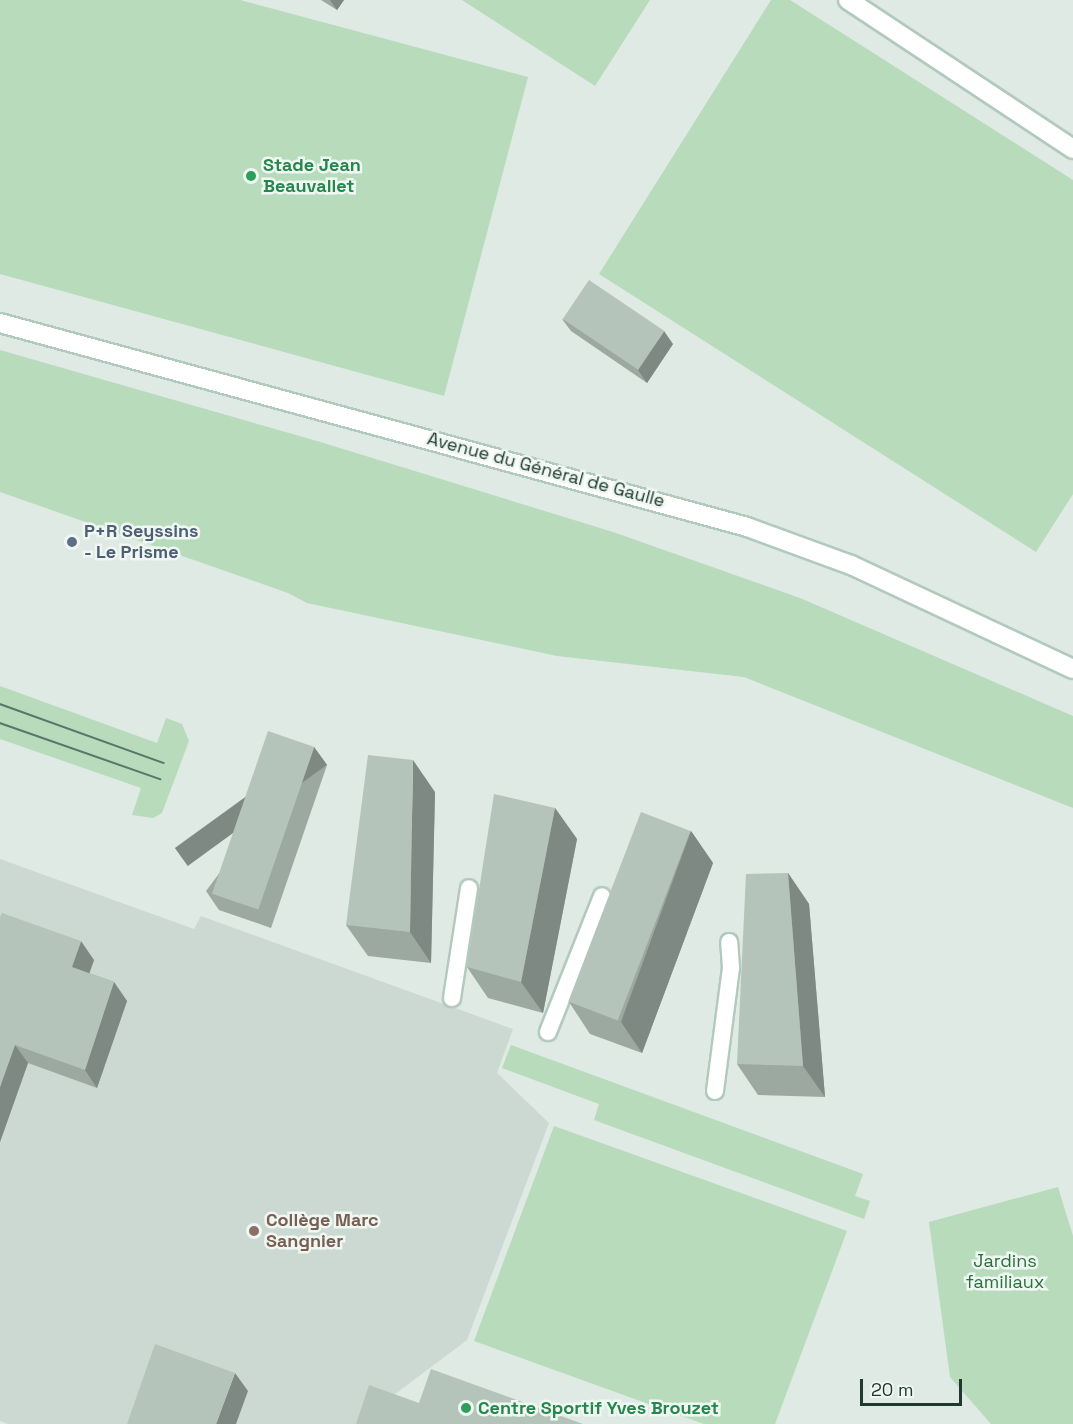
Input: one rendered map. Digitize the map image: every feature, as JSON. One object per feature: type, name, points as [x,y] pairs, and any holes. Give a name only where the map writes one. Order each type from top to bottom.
[{"type":"main road","points":[[848,0],[1073,149]]},
{"type":"main road","name":"Avenue du Général de Gaulle","points":[[0,323],[568,476],[747,527],[851,565],[1073,669]]},
{"type":"lane","points":[[452,998],[469,888]]},
{"type":"lane","points":[[548,1032],[602,896]]},
{"type":"lane","points":[[715,1092],[730,968],[729,942]]},
{"type":"shaded area","name":"Collège Marc Sangnier","points":[[0,859],[194,929],[201,916],[513,1029],[497,1073],[549,1123],[467,1340],[382,1404],[374,1424],[8,1424],[0,1421]]},
{"type":"green space","name":"Stade Jean Beauvallet","points":[[0,0],[240,0],[528,77],[444,396],[0,274]]},
{"type":"green space","points":[[462,0],[650,0],[595,86]]},
{"type":"green space","points":[[771,0],[790,0],[1073,180],[1073,494],[1036,552],[599,274]]},
{"type":"green space","points":[[0,350],[317,441],[613,532],[800,598],[1073,716],[1073,808],[744,677],[557,656],[307,603],[288,593],[0,492]]},
{"type":"green space","points":[[0,686],[157,743],[166,718],[182,724],[189,741],[162,813],[153,818],[132,815],[141,788],[0,739]]},
{"type":"green space","points":[[511,1045],[863,1174],[855,1196],[870,1201],[864,1219],[594,1120],[599,1104],[502,1068]]},
{"type":"green space","points":[[554,1126],[847,1231],[775,1424],[704,1424],[474,1341]]},
{"type":"green space","name":"Jardins familiaux","points":[[1058,1187],[1073,1236],[1073,1424],[991,1424],[950,1377],[929,1222]]},
{"type":"building","points":[[589,280],[664,331],[638,370],[563,319]]},
{"type":"building","points":[[268,731],[314,747],[258,910],[212,894]]},
{"type":"building","points":[[368,755],[413,760],[410,932],[346,925]]},
{"type":"building","points":[[494,794],[555,808],[521,982],[467,967]]},
{"type":"building","points":[[641,812],[690,831],[618,1021],[568,1002]]},
{"type":"building","points":[[788,873],[803,1066],[737,1064],[746,874]]},
{"type":"building","points":[[2,913],[81,941],[72,967],[114,982],[85,1070],[15,1045],[0,1087],[0,917]]},
{"type":"building","points":[[155,1344],[235,1373],[216,1424],[127,1424]]},
{"type":"building","points":[[431,1369],[583,1424],[356,1424],[369,1385],[419,1403]]},
{"type":"tram line","points":[[0,704],[164,763]]},
{"type":"tram line","points":[[0,723],[160,779]]},
{"type":"place","name":"Stade Jean Beauvallet","points":[[251,176]]},
{"type":"place","name":"P+R Seyssins - Le Prisme","points":[[72,542]]},
{"type":"place","name":"Collège Marc Sangnier","points":[[254,1231]]},
{"type":"place","name":"Centre Sportif Yves Brouzet","points":[[466,1408]]}]
